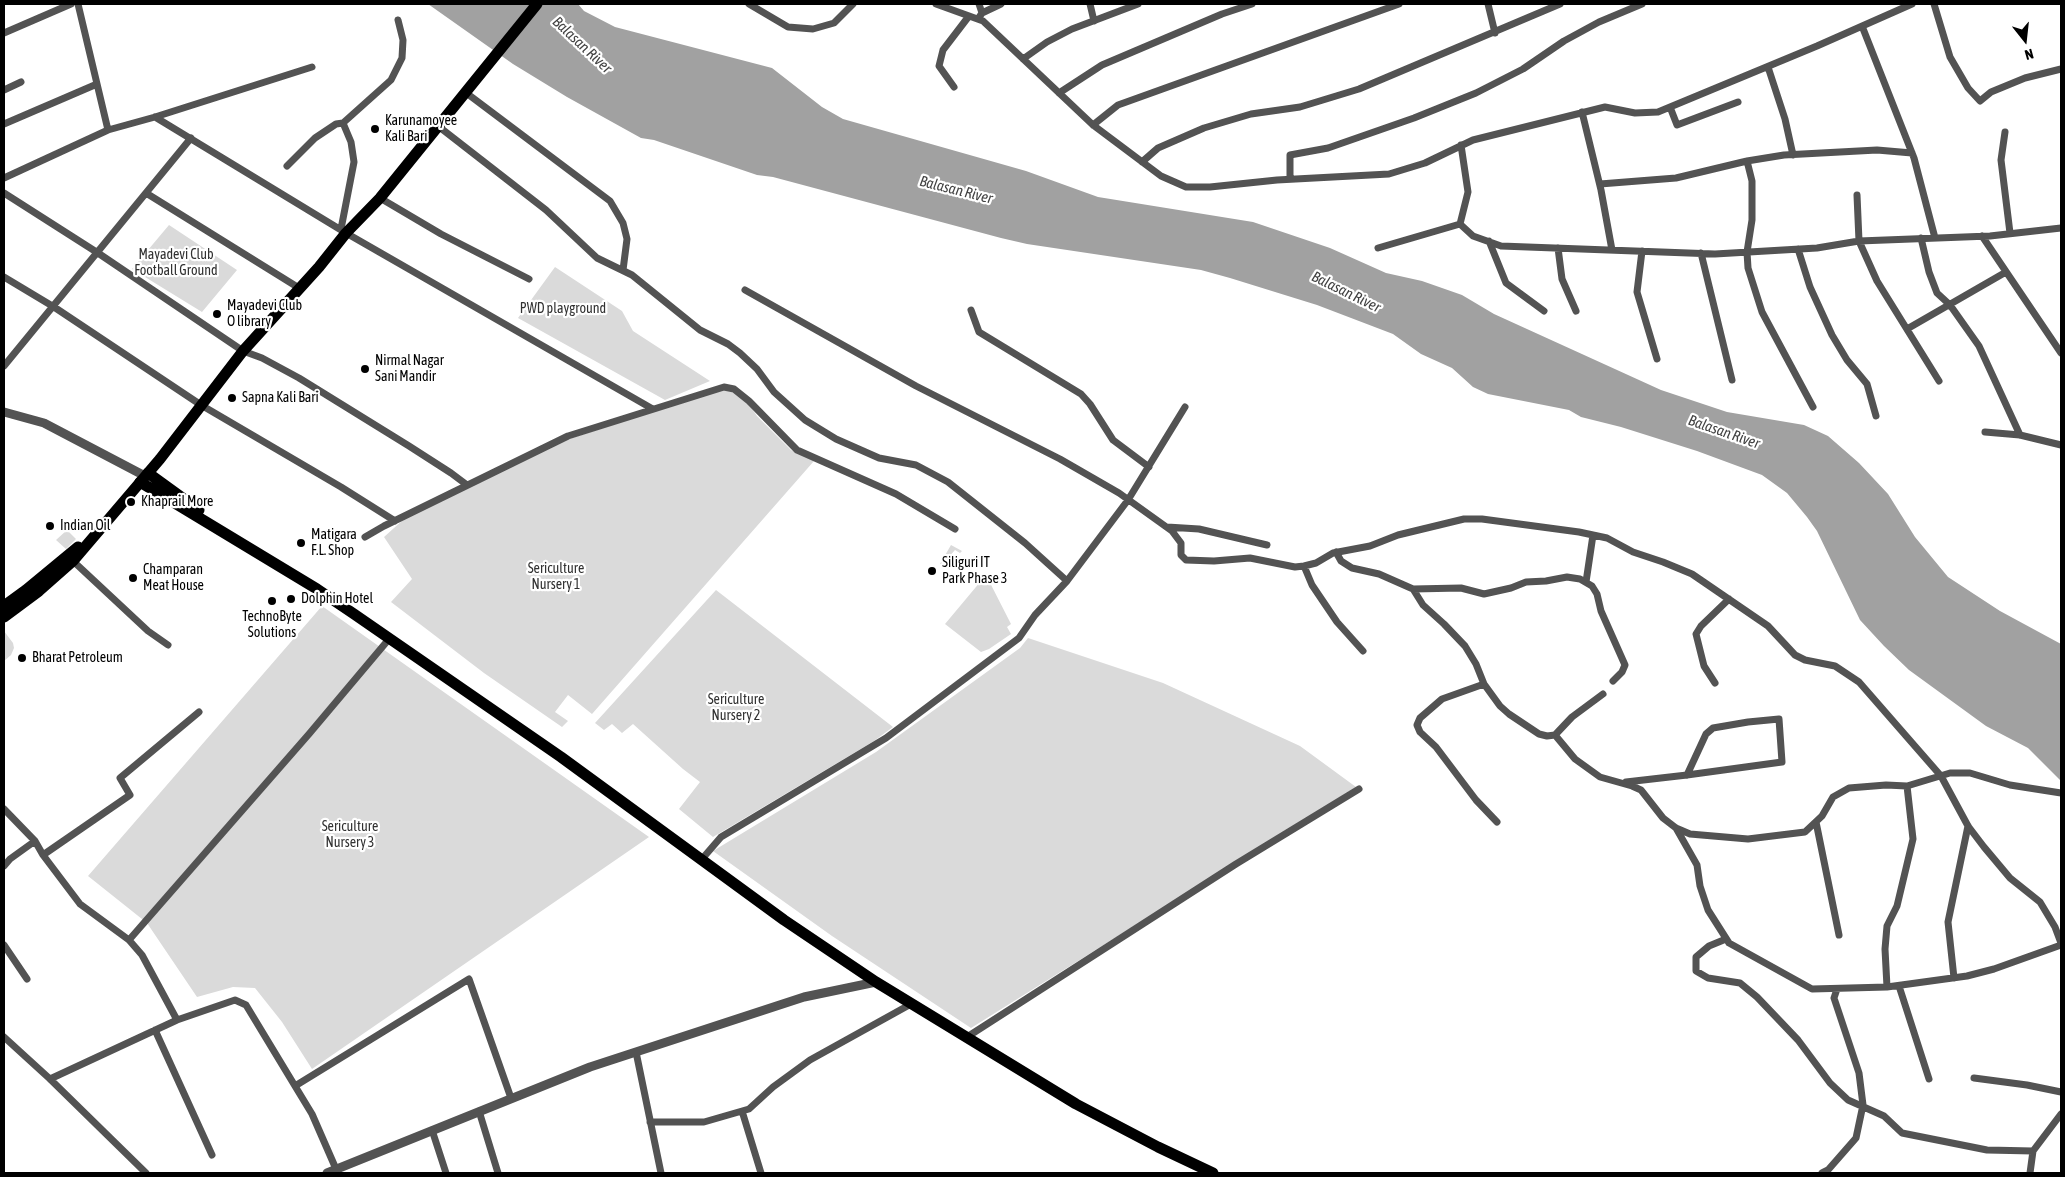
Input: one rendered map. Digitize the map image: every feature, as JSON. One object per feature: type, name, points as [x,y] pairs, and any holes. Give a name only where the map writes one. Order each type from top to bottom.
[{"type":"main road","points":[[4,617],[39,591],[73,561],[160,459],[243,351],[300,288],[344,231],[380,198],[537,4]]},
{"type":"main road","points":[[160,459],[161,474],[166,484]]},
{"type":"main road","points":[[144,477],[166,484],[238,542]]},
{"type":"main road","points":[[144,477],[238,542],[316,589],[561,757],[784,920],[876,982],[1076,1104],[1158,1147],[1213,1173]]},
{"type":"main road","points":[[4,606],[96,534]]},
{"type":"street","points":[[4,33],[71,4]]},
{"type":"street","points":[[78,4],[108,130]]},
{"type":"street","points":[[749,4],[788,27],[813,29],[834,23],[853,4]]},
{"type":"street","points":[[936,4],[969,16],[980,16],[1001,4]]},
{"type":"street","points":[[978,4],[983,21],[1093,125],[1161,176],[1186,187],[1210,187],[1290,179],[1389,174],[1425,163],[1473,140],[1582,112],[1605,107],[1635,113],[1658,112],[1768,67],[1912,4]]},
{"type":"street","points":[[1090,4],[1094,21]]},
{"type":"street","points":[[1023,59],[1047,42],[1138,4]]},
{"type":"street","points":[[1059,93],[1102,65],[1222,14],[1252,4]]},
{"type":"street","points":[[1093,125],[1118,105],[1399,4]]},
{"type":"street","points":[[1488,4],[1495,33]]},
{"type":"street","points":[[1142,162],[1158,148],[1204,128],[1251,114],[1300,107],[1359,89],[1560,4]]},
{"type":"street","points":[[1290,179],[1290,155],[1328,148],[1414,118],[1476,93],[1530,64],[1564,41],[1599,22],[1642,4]]},
{"type":"street","points":[[1934,4],[1950,57],[1968,88],[1980,101],[1991,92],[2026,78],[2061,70]]},
{"type":"street","points":[[954,87],[939,66],[943,50],[969,16]]},
{"type":"street","points":[[287,166],[315,138],[336,124],[343,123],[391,80],[402,58],[403,40],[398,20]]},
{"type":"street","points":[[1862,26],[1912,153],[1935,238]]},
{"type":"street","points":[[4,178],[108,130],[312,67]]},
{"type":"street","points":[[1768,67],[1785,119],[1793,155]]},
{"type":"street","points":[[4,90],[21,82]]},
{"type":"street","points":[[4,124],[97,84]]},
{"type":"street","points":[[465,92],[610,201],[624,223],[626,239],[623,270]]},
{"type":"street","points":[[1670,107],[1677,125],[1738,102]]},
{"type":"street","points":[[1582,112],[1600,184],[1612,250]]},
{"type":"street","points":[[155,117],[344,231],[651,408]]},
{"type":"street","points":[[343,123],[351,142],[354,162],[344,231]]},
{"type":"street","points":[[438,126],[546,210],[597,258],[632,275],[700,330],[728,344],[740,353],[757,369],[774,392],[805,420],[836,439],[878,458],[916,465],[948,482],[1025,543],[1067,581]]},
{"type":"street","points":[[2005,132],[2001,160],[2010,233]]},
{"type":"street","points":[[4,366],[191,138]]},
{"type":"street","points":[[1460,224],[1468,192],[1461,146]]},
{"type":"street","points":[[1600,184],[1676,178],[1747,161],[1793,155],[1876,150],[1912,153]]},
{"type":"street","points":[[1747,161],[1752,181],[1752,220],[1747,252],[1748,268],[1762,312],[1813,407]]},
{"type":"street","points":[[4,193],[98,253],[243,351],[262,358],[300,378],[467,485]]},
{"type":"street","points":[[146,193],[300,288]]},
{"type":"street","points":[[1857,195],[1859,241],[1877,281],[1939,381]]},
{"type":"street","points":[[380,198],[441,234],[530,279]]},
{"type":"street","points":[[1460,224],[1473,236],[1501,246],[1701,253],[1817,248],[1859,241],[1982,236],[2061,228]]},
{"type":"street","points":[[1378,248],[1460,224]]},
{"type":"street","points":[[1982,236],[2061,353]]},
{"type":"street","points":[[1921,238],[1929,272],[1938,293],[1950,305],[1979,346],[2020,435]]},
{"type":"street","points":[[1489,242],[1506,282],[1544,311]]},
{"type":"street","points":[[1558,248],[1562,279],[1576,311]]},
{"type":"street","points":[[1798,249],[1810,287],[1832,334],[1847,360],[1867,384],[1876,416]]},
{"type":"street","points":[[1642,251],[1637,292],[1657,359]]},
{"type":"street","points":[[1701,253],[1732,380]]},
{"type":"street","points":[[1907,329],[2006,272]]},
{"type":"street","points":[[4,277],[54,307],[200,405],[350,492],[395,521]]},
{"type":"street","points":[[745,290],[916,386],[1060,459],[1119,493],[1178,537],[1181,543],[1181,555],[1186,560],[1214,561],[1250,558],[1295,567],[1304,566],[1336,552],[1370,546],[1398,535],[1464,519],[1482,519],[1611,539],[1633,552],[1686,571],[1706,582],[1774,631],[1795,655],[1805,660],[1835,666],[1854,677],[1941,776],[1968,826],[2010,878],[2040,902],[2055,927],[2061,944],[1994,969],[1954,978],[1887,987],[1812,989],[1729,943],[1708,910],[1700,886],[1697,865],[1676,828]]},
{"type":"street","points":[[971,310],[979,332],[1081,394],[1090,404],[1113,440],[1149,467]]},
{"type":"street","points":[[365,537],[568,436],[719,387],[731,387],[748,401],[797,450],[896,494],[955,529]]},
{"type":"street","points":[[702,859],[721,837],[886,738],[1018,638],[1035,614],[1067,581],[1128,500],[1185,407]]},
{"type":"street","points":[[4,412],[44,423],[144,477]]},
{"type":"street","points":[[1985,432],[2020,435],[2061,445]]},
{"type":"street","points":[[1166,528],[1199,529],[1267,545]]},
{"type":"street","points":[[1586,582],[1593,535]]},
{"type":"street","points":[[1336,552],[1341,561],[1352,568],[1362,572],[1379,574],[1413,588],[1461,588],[1484,594],[1511,588],[1526,582],[1567,577],[1586,582],[1592,586],[1597,594],[1601,611],[1625,664],[1622,672],[1613,681]]},
{"type":"street","points":[[73,561],[148,630],[168,645]]},
{"type":"street","points":[[1304,566],[1312,584],[1337,622],[1363,651]]},
{"type":"street","points":[[1413,588],[1423,605],[1464,646],[1476,664],[1484,684],[1500,706],[1539,734],[1547,736],[1555,734],[1572,717],[1604,694]]},
{"type":"street","points":[[1715,683],[1704,666],[1696,634],[1701,626],[1728,599]]},
{"type":"street","points":[[129,940],[309,734],[389,639]]},
{"type":"street","points":[[1484,684],[1442,699],[1420,718],[1417,725],[1420,732],[1436,747],[1476,800],[1497,822]]},
{"type":"street","points":[[43,855],[130,796],[120,778],[199,712]]},
{"type":"street","points":[[1622,783],[1687,775],[1782,762],[1779,719],[1713,728],[1706,734],[1687,775]]},
{"type":"street","points":[[1555,734],[1575,759],[1590,770],[1604,779],[1632,786],[1644,793],[1661,816],[1676,828],[1697,836],[1748,839],[1805,832],[1822,816],[1833,797],[1849,788],[1906,786],[1950,772],[1970,772],[2010,786],[2061,793]]},
{"type":"street","points":[[1887,987],[1885,949],[1887,926],[1896,906],[1912,840],[1906,786]]},
{"type":"street","points":[[967,1037],[1236,864],[1358,789]]},
{"type":"street","points":[[4,809],[36,841],[43,855],[80,904],[129,940],[142,955],[177,1020]]},
{"type":"street","points":[[1816,822],[1839,935]]},
{"type":"street","points":[[1954,978],[1948,922],[1968,826]]},
{"type":"street","points":[[4,866],[10,859],[36,841]]},
{"type":"street","points":[[1726,939],[1709,946],[1696,957],[1696,970],[1708,978],[1740,983],[1757,997],[1798,1040],[1830,1083],[1848,1100],[1863,1105],[1884,1116],[1902,1133],[1987,1150],[2033,1151]]},
{"type":"street","points":[[4,945],[27,979]]},
{"type":"street","points":[[295,1086],[469,979],[511,1098]]},
{"type":"street","points":[[327,1173],[590,1067],[804,998],[876,982]]},
{"type":"street","points":[[1899,986],[1928,1079]]},
{"type":"street","points":[[1822,1173],[1828,1170],[1856,1138],[1863,1105],[1859,1073],[1834,998],[1837,989]]},
{"type":"street","points":[[50,1079],[177,1020],[235,1000],[246,1005],[312,1114],[336,1169]]},
{"type":"street","points":[[650,1122],[704,1122],[749,1109],[810,1060],[911,1004]]},
{"type":"street","points":[[155,1030],[212,1156]]},
{"type":"street","points":[[4,1037],[146,1173]]},
{"type":"street","points":[[636,1052],[661,1173]]},
{"type":"street","points":[[1974,1078],[2027,1085],[2061,1092]]},
{"type":"street","points":[[479,1111],[498,1173]]},
{"type":"street","points":[[742,1111],[761,1173]]},
{"type":"street","points":[[2030,1173],[2033,1151],[2060,1117]]},
{"type":"street","points":[[432,1130],[446,1173]]},
{"type":"green space","name":"Mayadevi Club Football Ground","points":[[169,225],[237,270],[202,312],[132,269]]},
{"type":"green space","name":"PWD playground","points":[[555,267],[622,311],[633,331],[710,381],[665,400],[518,318]]},
{"type":"green space","name":"Sericulture Nursery 1","points":[[723,389],[731,391],[746,400],[757,416],[791,450],[814,461],[592,714],[568,695],[555,712],[568,721],[562,727],[484,673],[391,602],[412,579],[384,537],[404,519],[566,440]]},
{"type":"green space","points":[[67,530],[76,539],[66,549],[56,540]]},
{"type":"green space","points":[[951,545],[962,551],[960,553],[955,550],[946,560],[947,562],[944,566],[940,564]]},
{"type":"green space","points":[[986,575],[1011,624],[1007,627],[1011,634],[989,649],[981,652],[945,624]]},
{"type":"green space","name":"Sericulture Nursery 2","points":[[716,590],[893,727],[874,741],[713,837],[679,809],[700,782],[633,724],[622,733],[612,724],[604,730],[595,723]]},
{"type":"green space","name":"Sericulture Nursery 3","points":[[322,606],[649,837],[312,1069],[282,1022],[255,988],[233,987],[197,997],[147,923],[88,876]]},
{"type":"green space","points":[[4,631],[13,643],[14,648],[11,655],[4,661]]},
{"type":"green space","points":[[1028,638],[1163,683],[1300,746],[1356,787],[971,1028],[832,936],[713,851],[876,752],[1020,648]]},
{"type":"water","name":"Balasan River","points":[[428,4],[578,4],[584,11],[615,27],[772,68],[822,107],[843,119],[1026,171],[1098,197],[1253,222],[1330,248],[1386,273],[1422,281],[1462,295],[1494,314],[1661,390],[1727,412],[1804,425],[1828,436],[1859,463],[1888,494],[1915,537],[1948,577],[2000,611],[2061,644],[2061,781],[2028,748],[1986,726],[1909,670],[1884,646],[1860,620],[1817,531],[1787,493],[1762,475],[1697,451],[1621,427],[1581,417],[1569,410],[1488,394],[1473,387],[1452,368],[1421,354],[1393,334],[1317,305],[1230,278],[1201,270],[1027,244],[1001,238],[773,177],[757,175],[654,140],[641,138],[567,97],[513,64]]},
{"type":"place","name":"Karunamoyee Kali Bari","points":[[375,129]]},
{"type":"place","name":"Mayadevi Club O library","points":[[217,314]]},
{"type":"place","name":"Nirmal Nagar Sani Mandir","points":[[365,369]]},
{"type":"place","name":"Sapna Kali Bari","points":[[232,398]]},
{"type":"place","name":"Khaprail More","points":[[131,502]]},
{"type":"place","name":"Indian Oil","points":[[50,526]]},
{"type":"place","name":"Matigara F.L. Shop","points":[[301,543]]},
{"type":"place","name":"Siliguri IT Park Phase 3","points":[[932,571]]},
{"type":"place","name":"Champaran Meat House","points":[[133,578]]},
{"type":"place","name":"Dolphin Hotel","points":[[291,599]]},
{"type":"place","name":"TechnoByte Solutions","points":[[272,601]]},
{"type":"place","name":"Bharat Petroleum","points":[[22,658]]}]
